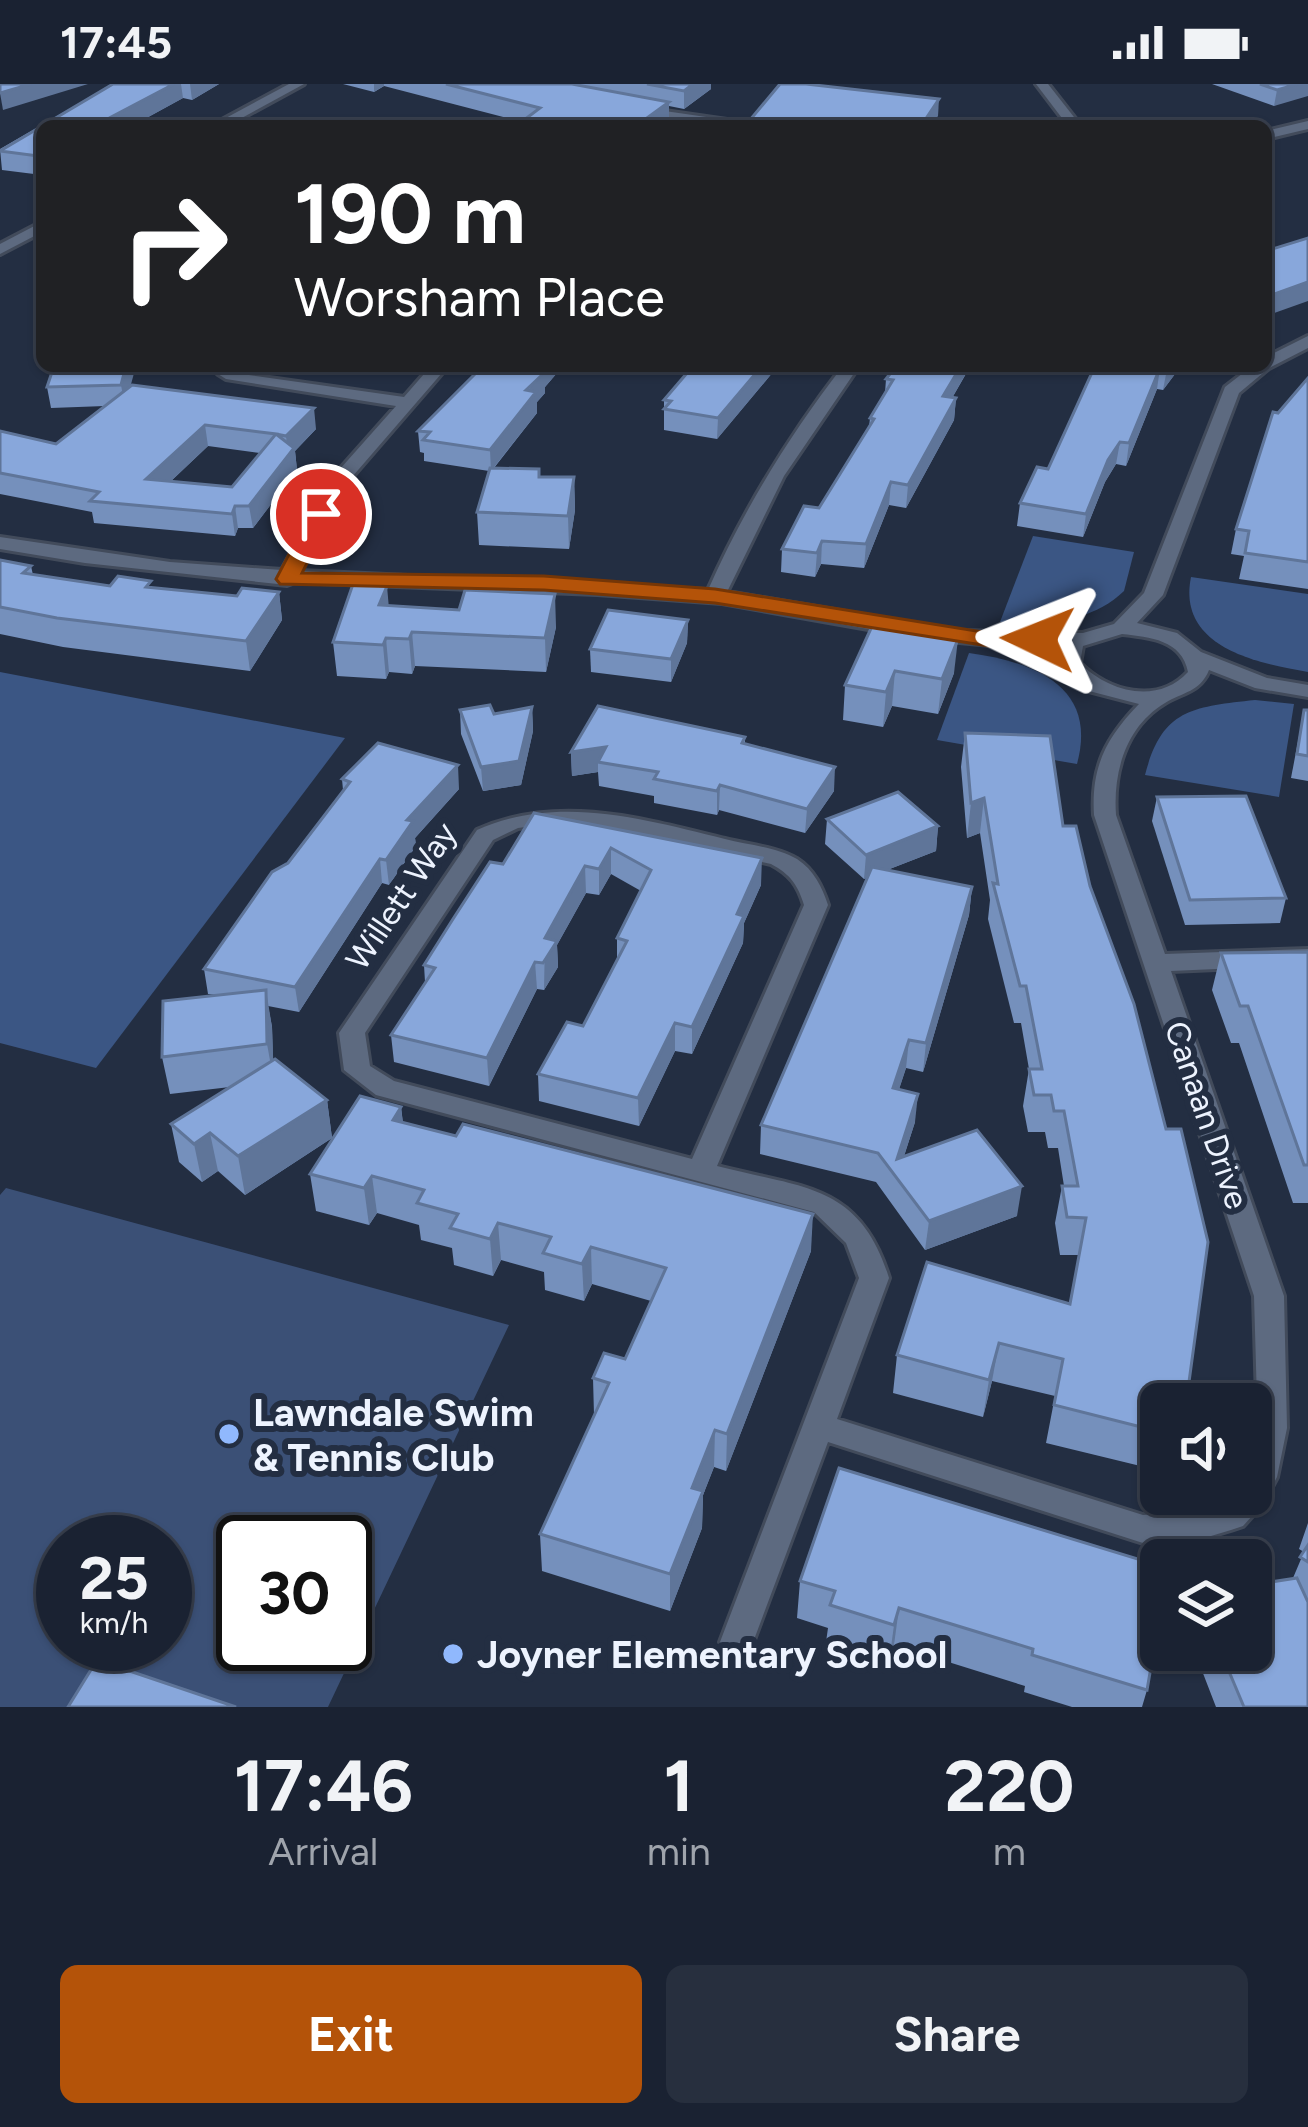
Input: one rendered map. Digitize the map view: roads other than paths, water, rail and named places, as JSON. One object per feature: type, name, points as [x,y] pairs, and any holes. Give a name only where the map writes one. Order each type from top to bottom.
[{"type":"street","points":[[229,120],[298,84]]},
{"type":"street","points":[[1042,84],[1071,120]]},
{"type":"street","points":[[616,108],[683,120]]},
{"type":"street","points":[[1272,134],[1308,125]]},
{"type":"street","points":[[0,250],[36,229]]},
{"type":"street","points":[[1272,361],[1308,341]]},
{"type":"street","points":[[287,579],[338,482],[434,372]]},
{"type":"street","points":[[715,596],[755,501],[845,372]]},
{"type":"street","points":[[1121,628],[1153,595],[1214,426],[1232,391],[1255,372]]},
{"type":"street","points":[[226,374],[403,402]]},
{"type":"street","points":[[0,544],[165,570],[287,579],[544,583],[715,596],[995,640],[1080,638],[1121,628],[1170,638],[1195,657],[1262,684],[1308,691]]},
{"type":"street","points":[[1153,595],[1170,638]]},
{"type":"street","points":[[1072,669],[1068,652],[1080,638]]},
{"type":"street","points":[[995,640],[1072,669],[1093,686],[1114,740],[1198,673],[1195,657]]},
{"type":"street","points":[[1093,686],[1169,695],[1262,684]]},
{"type":"street","name":"Canaan Drive","points":[[1114,740],[1102,796],[1105,815],[1269,1296],[1272,1383]]},
{"type":"street","name":"Willett Way","points":[[701,1172],[816,905],[809,884],[798,868],[779,859],[571,816],[504,821],[485,835],[352,1033],[357,1070],[385,1088],[701,1172],[823,1204],[843,1215],[865,1245],[874,1278],[737,1642]]},
{"type":"street","points":[[1155,963],[1308,957]]},
{"type":"street","name":"Canaan Drive","points":[[818,1426],[1143,1528],[1201,1526],[1232,1515]]},
{"type":"place","name":"Lawndale Swim & Tennis Club","points":[[229,1434]]},
{"type":"place","name":"Joyner Elementary School","points":[[453,1654]]}]
